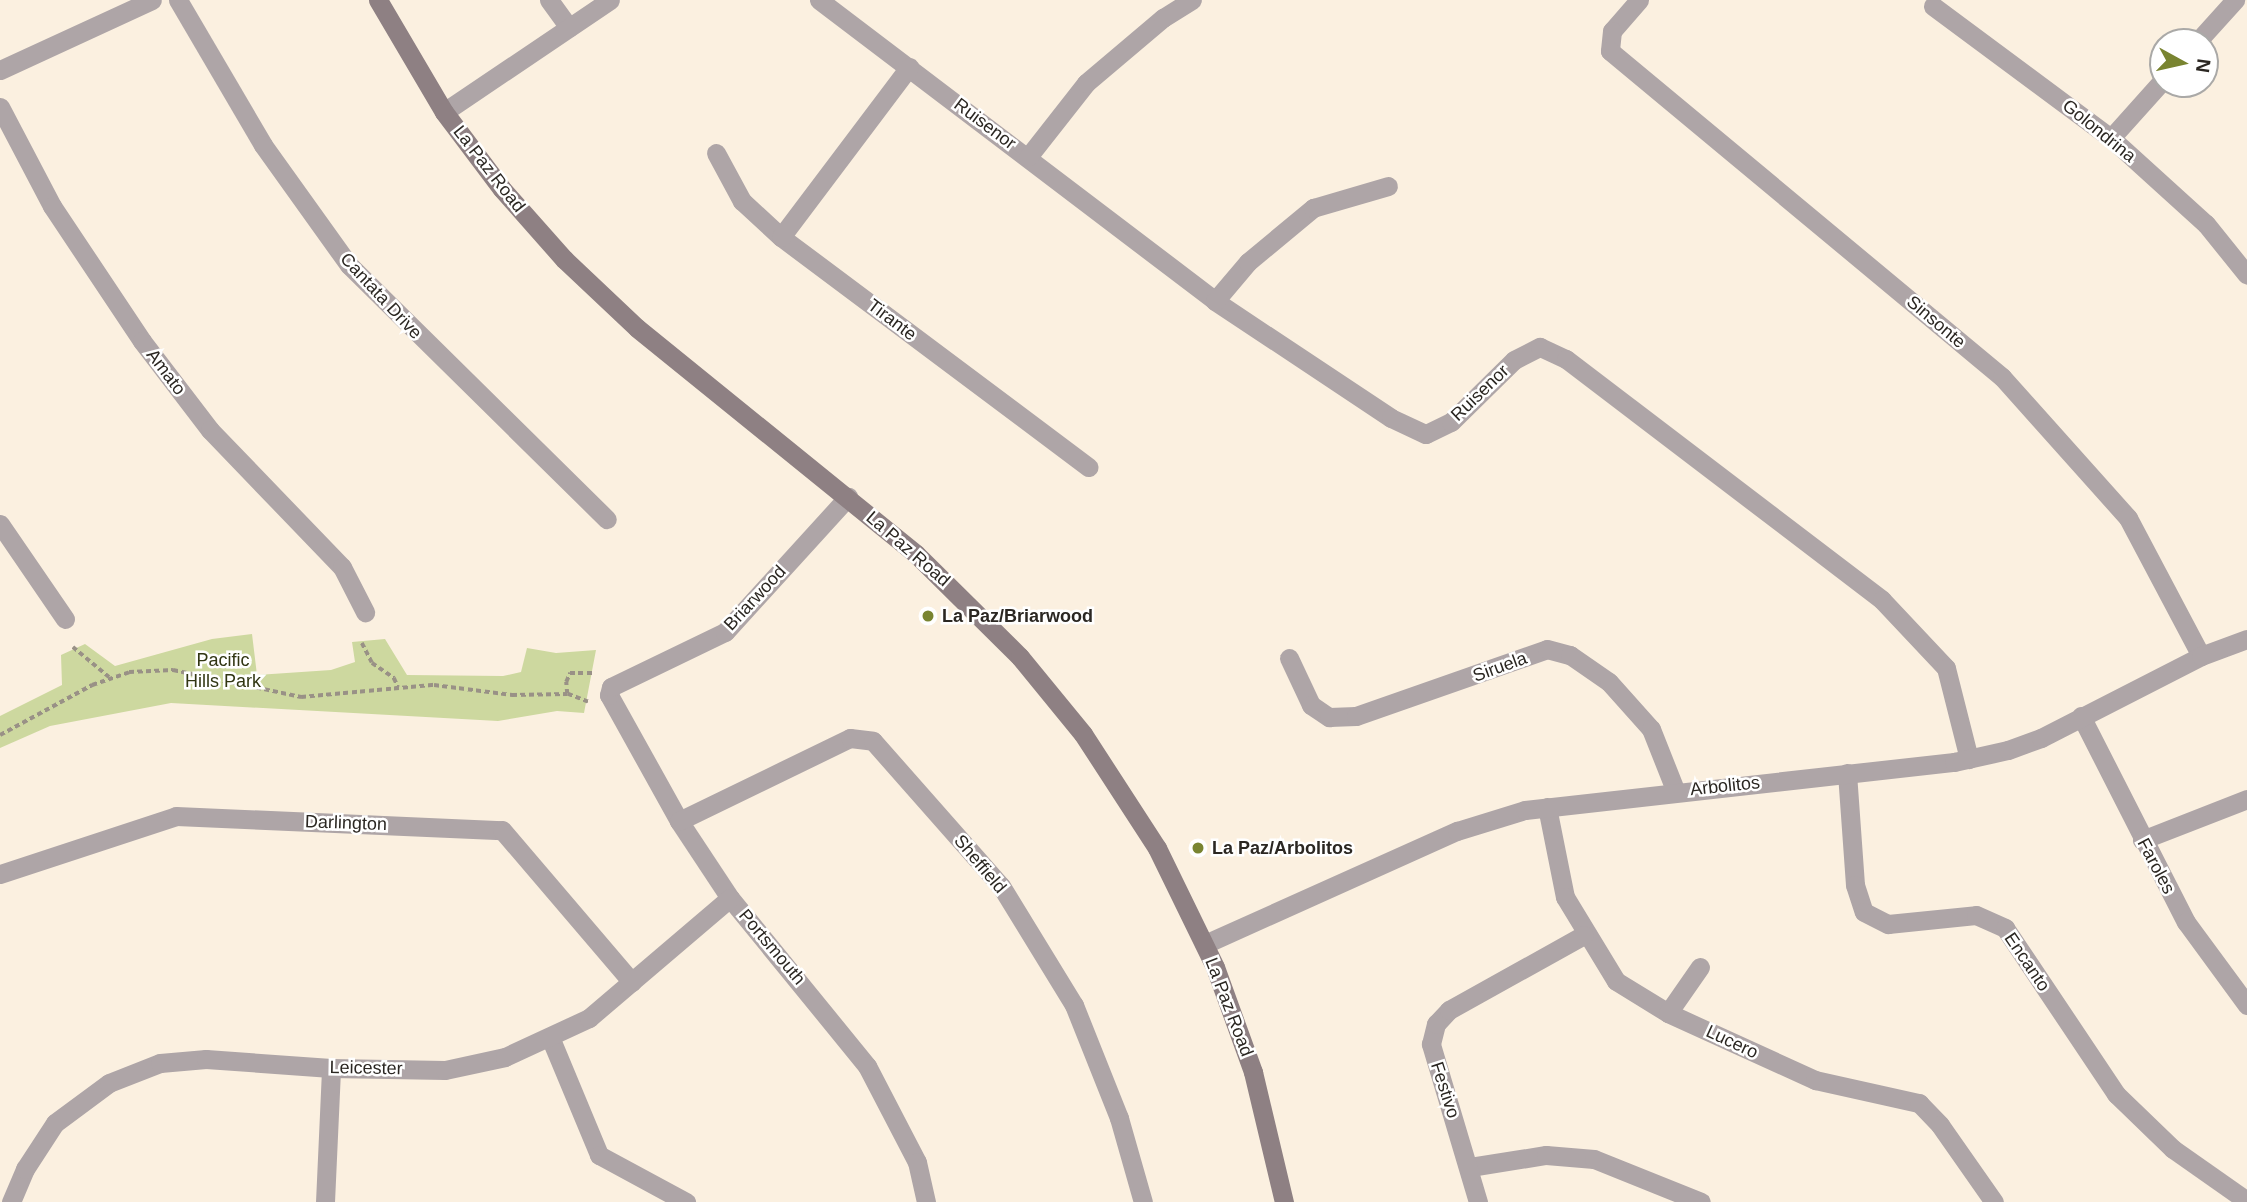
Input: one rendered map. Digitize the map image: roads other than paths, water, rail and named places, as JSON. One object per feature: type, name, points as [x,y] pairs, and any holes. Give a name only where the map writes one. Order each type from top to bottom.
[{"type":"main road","name":"La Paz Road","points":[[378,0],[444,112],[527,219],[612,306],[848,497],[955,589],[1042,681],[1128,800],[1205,944],[1253,1072],[1284,1202]]},
{"type":"street","points":[[0,70],[152,0]]},
{"type":"street","name":"Cantata Drive","points":[[177,0],[263,145],[349,265],[607,519]]},
{"type":"street","points":[[549,0],[569,28]]},
{"type":"street","points":[[444,112],[610,0]]},
{"type":"street","points":[[1028,157],[1086,83],[1163,18],[1192,0]]},
{"type":"street","name":"Sinsonte","points":[[1639,0],[1607,44],[1622,62],[2002,377],[2128,518],[2201,656]]},
{"type":"street","points":[[2210,28],[2235,0]]},
{"type":"street","name":"Ruisenor","points":[[830,4],[1215,300],[1391,418],[1426,434],[1451,422],[1514,360],[1540,347],[1566,359],[1882,600],[1946,668],[1969,760]]},
{"type":"street","name":"Golondrina","points":[[1934,6],[2110,138],[2206,224],[2247,275]]},
{"type":"street","points":[[781,237],[909,67]]},
{"type":"street","points":[[2110,138],[2149,95]]},
{"type":"street","name":"Amato","points":[[0,107],[52,205],[142,341],[210,429],[342,567],[365,612]]},
{"type":"street","name":"Tirante","points":[[716,153],[742,201],[781,237],[1090,467]]},
{"type":"street","points":[[1215,300],[1248,262],[1313,208],[1388,186]]},
{"type":"street","name":"Briarwood","points":[[609,695],[611,687],[725,632],[848,497]]},
{"type":"street","points":[[0,524],[65,618]]},
{"type":"street","name":"Arbolitos","points":[[1205,944],[1457,831],[1547,807],[1969,760],[2041,738],[2201,656],[2247,639]]},
{"type":"street","name":"Siruela","points":[[1289,658],[1311,705],[1329,717],[1356,716],[1547,649],[1570,655],[1609,682],[1651,729],[1676,792]]},
{"type":"street","name":"Portsmouth","points":[[609,695],[679,821],[730,898],[867,1066],[917,1162],[926,1202]]},
{"type":"street","name":"Faroles","points":[[2081,716],[2186,922],[2247,1005]]},
{"type":"street","name":"Sheffield","points":[[679,821],[850,738],[873,741],[1001,886],[1074,1005],[1119,1118],[1143,1202]]},
{"type":"street","name":"Encanto","points":[[1847,773],[1855,885],[1864,912],[1888,924],[1976,915],[2005,928],[2116,1094],[2173,1149],[2247,1201]]},
{"type":"street","points":[[2142,840],[2247,799]]},
{"type":"street","name":"Lucero","points":[[1547,807],[1565,897],[1584,935],[1616,981],[1668,1013],[1815,1080],[1919,1103],[1940,1125],[1994,1202]]},
{"type":"street","name":"Darlington","points":[[0,874],[176,816],[502,830],[632,982]]},
{"type":"street","name":"Leicester","points":[[11,1202],[25,1169],[55,1124],[109,1083],[160,1063],[206,1059],[331,1068],[445,1070],[505,1056],[589,1018],[730,898]]},
{"type":"street","name":"Festivo","points":[[1478,1202],[1470,1167],[1431,1044],[1436,1024],[1448,1010],[1584,935]]},
{"type":"street","points":[[1668,1013],[1700,967]]},
{"type":"street","points":[[550,1037],[599,1155],[686,1202]]},
{"type":"street","points":[[325,1202],[331,1068]]},
{"type":"street","points":[[1470,1167],[1546,1155],[1594,1160],[1701,1202]]},
{"type":"place","name":"La Paz/Briarwood","points":[[928,616]]},
{"type":"place","name":"La Paz/Arbolitos","points":[[1198,848]]},
{"type":"park label","name":"Pacific Hills Park","points":[[223,671]]}]
